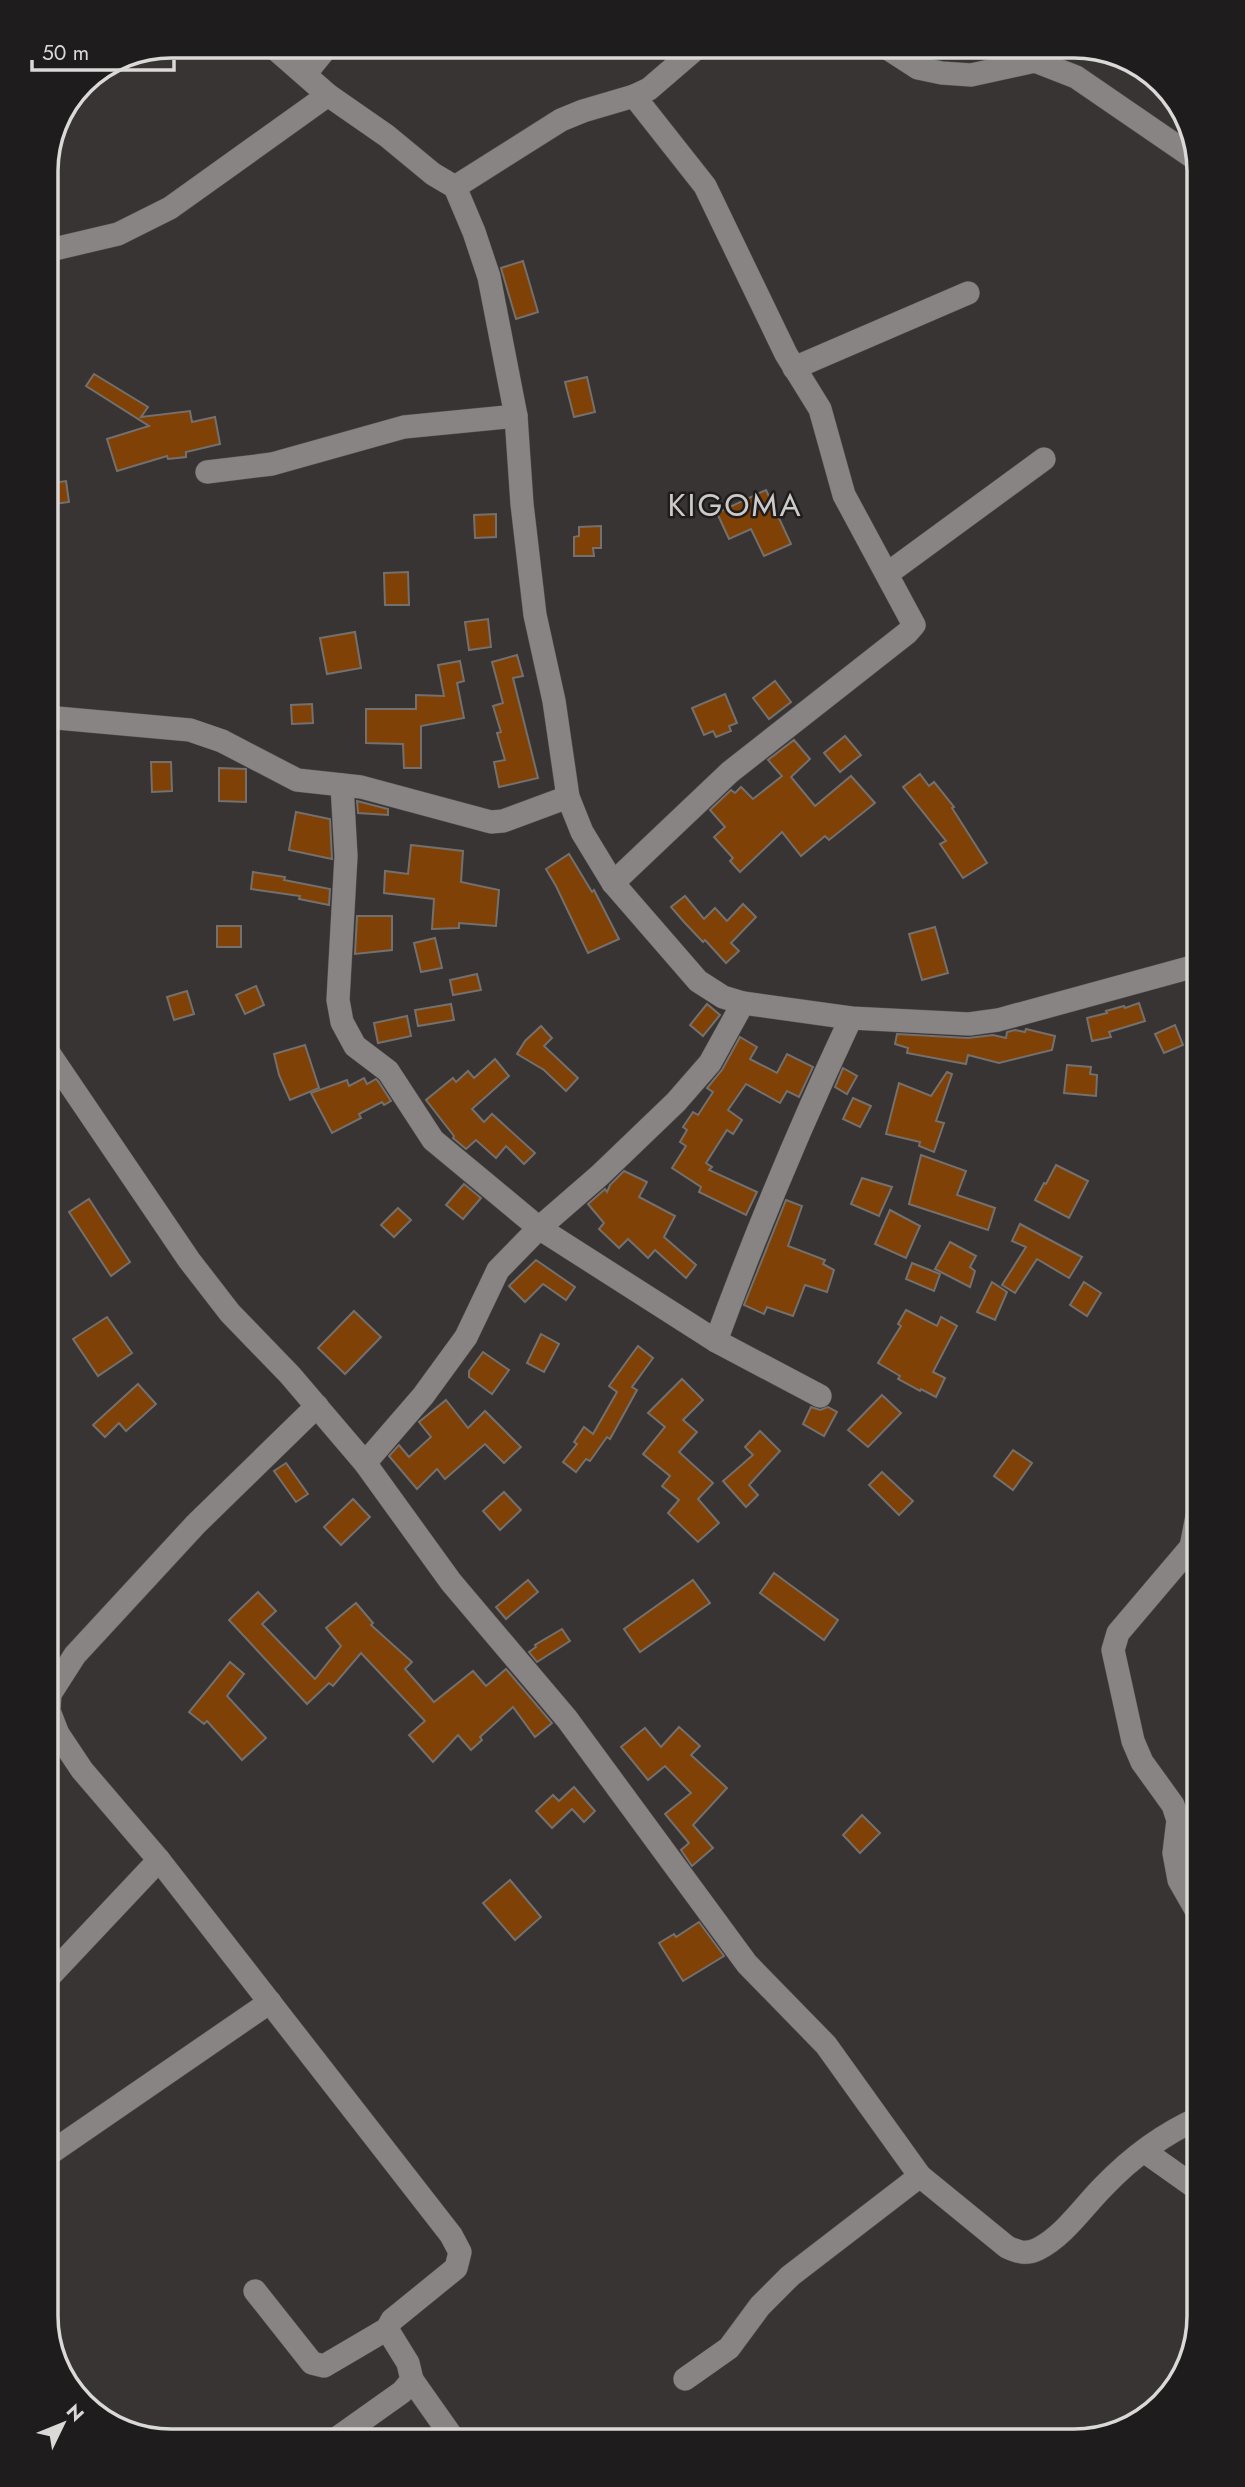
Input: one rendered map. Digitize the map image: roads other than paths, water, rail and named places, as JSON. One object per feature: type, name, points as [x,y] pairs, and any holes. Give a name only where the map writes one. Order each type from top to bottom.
[{"type":"street","points":[[287,58],[328,95],[455,187],[489,277],[516,416],[522,504],[535,615],[554,701],[568,797],[582,832],[613,883],[698,981],[723,997],[743,1003],[851,1018],[969,1024],[998,1020],[1187,968]]},
{"type":"street","points":[[306,74],[319,58]]},
{"type":"street","points":[[455,187],[561,120],[649,89],[685,58]]},
{"type":"street","points":[[903,58],[918,68],[971,75],[1028,58]]},
{"type":"street","points":[[1048,58],[1185,152]]},
{"type":"street","points":[[58,248],[118,234],[170,208],[328,95]]},
{"type":"street","points":[[613,883],[730,772],[912,628],[913,620],[844,495],[820,409],[794,368],[705,186],[634,96]]},
{"type":"street","points":[[794,368],[968,293]]},
{"type":"street","points":[[207,472],[272,464],[404,427],[516,416]]},
{"type":"street","points":[[887,574],[1044,459]]},
{"type":"street","points":[[58,718],[190,730],[222,741],[297,780],[361,786],[491,822],[503,821],[568,797]]},
{"type":"street","points":[[342,785],[346,856],[338,1000],[342,1022],[355,1046],[388,1071],[433,1140],[539,1228],[716,1341],[820,1396]]},
{"type":"street","points":[[365,1463],[423,1396],[466,1337],[498,1270],[539,1228],[600,1175],[676,1102],[710,1063],[743,1003]]},
{"type":"street","points":[[716,1341],[814,1096],[851,1018]]},
{"type":"street","points":[[58,1067],[189,1260],[230,1313],[317,1406],[365,1463],[451,1582],[567,1718],[747,1964],[804,2020],[825,2045],[920,2176],[1007,2247],[1019,2253],[1028,2253],[1048,2243],[1120,2170],[1162,2136],[1187,2124]]},
{"type":"street","points":[[58,1682],[75,1655],[195,1524],[317,1406]]},
{"type":"street","points":[[1187,1552],[1118,1633],[1113,1650],[1133,1741],[1142,1762],[1173,1805],[1178,1820],[1174,1853],[1179,1880],[1187,1894]]},
{"type":"street","points":[[58,1734],[82,1770],[159,1860],[451,2235],[460,2252],[456,2268],[392,2320],[387,2329],[324,2366],[312,2363],[255,2291]]},
{"type":"street","points":[[58,1967],[159,1860]]},
{"type":"street","points":[[58,2148],[270,2002]]},
{"type":"street","points":[[1144,2151],[1187,2181]]},
{"type":"street","points":[[685,2379],[729,2348],[760,2306],[790,2276],[920,2176]]},
{"type":"street","points":[[387,2329],[408,2363],[412,2380],[447,2429]]},
{"type":"street","points":[[350,2429],[402,2392],[412,2380]]},
{"type":"district","name":"KIGOMA","points":[[735,505]]}]
